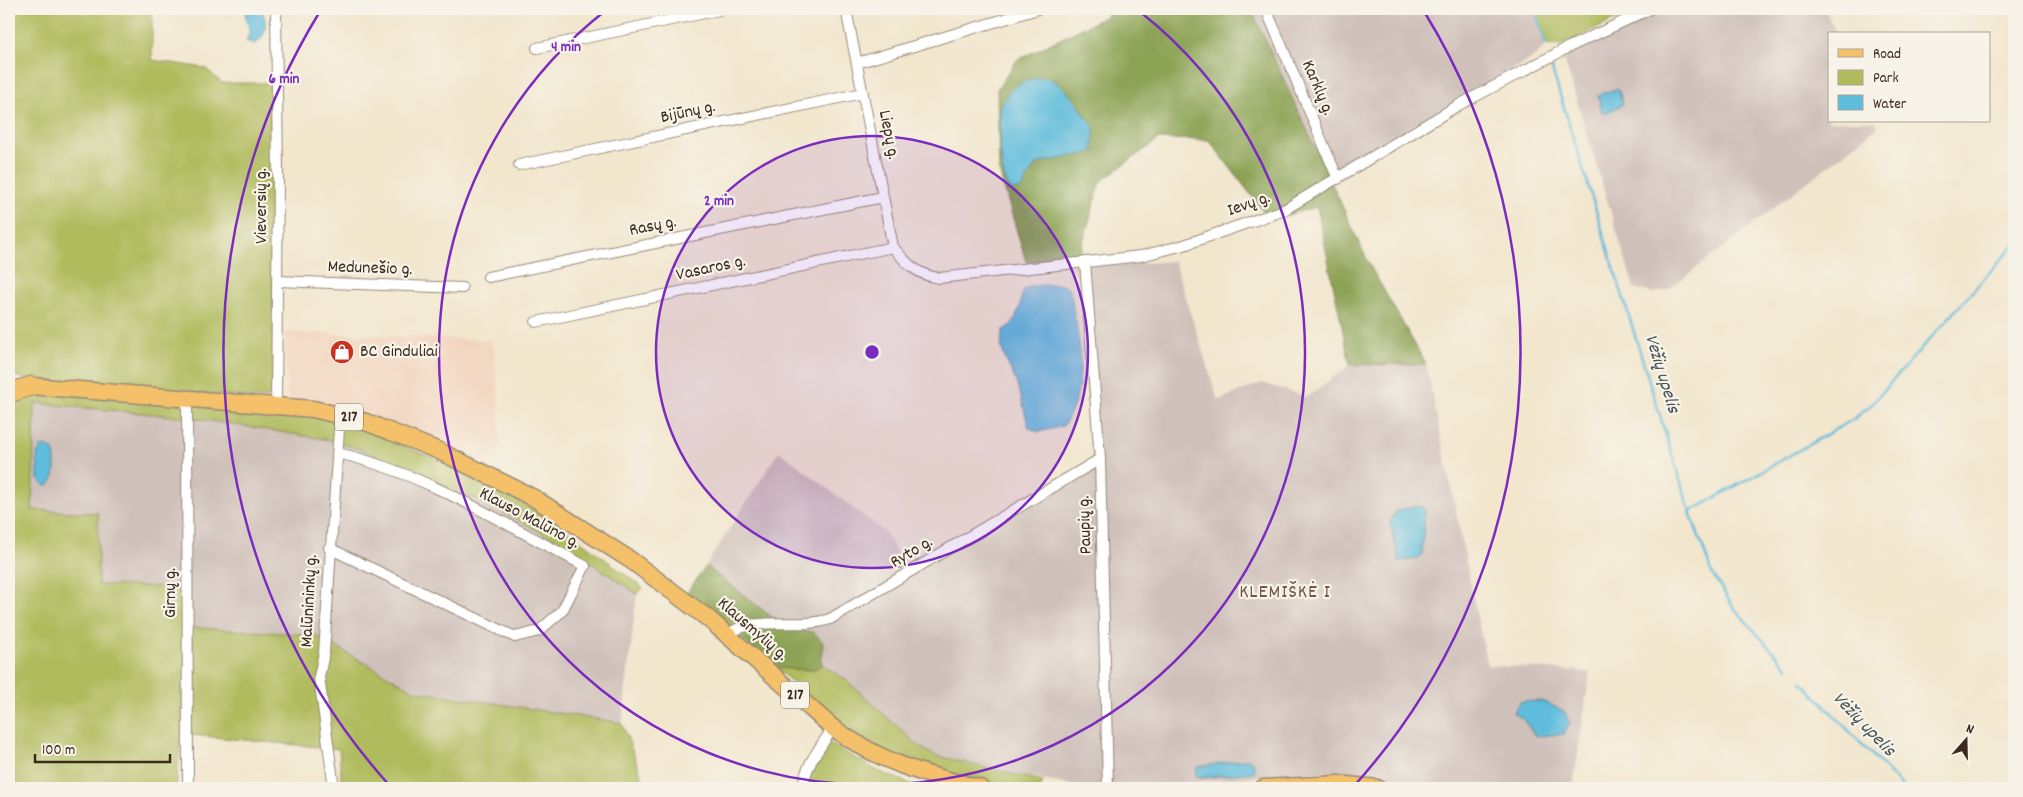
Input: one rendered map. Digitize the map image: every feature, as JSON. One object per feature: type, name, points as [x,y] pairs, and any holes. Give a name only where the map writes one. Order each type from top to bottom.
[{"type":"highway","points":[[9,380],[31,386]]},
{"type":"highway","points":[[9,393],[31,386]]},
{"type":"main road","name":"217","points":[[31,386],[276,404],[340,414]]},
{"type":"main road","name":"Klausmylių g.","points":[[340,414],[393,432],[484,472],[534,498],[632,561],[728,636],[833,728],[854,743],[892,763],[930,776],[980,788]]},
{"type":"main road","points":[[1263,788],[1338,784],[1377,788]]},
{"type":"street","name":"Vieversių g.","points":[[276,9],[278,281],[276,404]]},
{"type":"street","points":[[537,48],[724,9]]},
{"type":"street","name":"Liepų g.","points":[[846,9],[893,247],[906,263]]},
{"type":"street","points":[[857,62],[1038,9]]},
{"type":"street","name":"Karklų g.","points":[[1266,9],[1338,179]]},
{"type":"street","name":"Ievų g.","points":[[906,263],[919,272],[939,278],[1141,256],[1184,245],[1284,210],[1457,106],[1569,47],[1650,9]]},
{"type":"street","name":"Bijūnų g.","points":[[519,165],[863,93]]},
{"type":"street","name":"Rasų g.","points":[[488,277],[883,197]]},
{"type":"street","name":"Vasaros g.","points":[[536,322],[893,247]]},
{"type":"street","name":"Paupių g.","points":[[1085,262],[1100,459],[1108,788]]},
{"type":"street","name":"Medunešio g.","points":[[278,281],[462,288]]},
{"type":"street","name":"Girnų g.","points":[[187,398],[188,788]]},
{"type":"street","name":"Malūnininkų g.","points":[[334,788],[319,677],[324,653],[329,548],[340,414]]},
{"type":"street","name":"Klauso Malūno g.","points":[[329,548],[515,636],[539,631],[562,611],[585,566],[442,491],[359,458],[336,453]]},
{"type":"street","name":"Ryto g.","points":[[728,636],[744,626],[808,624],[830,619],[1100,459]]},
{"type":"street","points":[[802,788],[803,778],[807,770],[833,728]]},
{"type":"shaded area","points":[[1251,9],[1535,9],[1546,45],[1536,56],[1327,174]]},
{"type":"shaded area","points":[[1657,9],[1825,9],[1835,32],[1828,32],[1828,122],[1876,122],[1878,127],[1668,290],[1652,293],[1634,288],[1563,55]]},
{"type":"shaded area","points":[[1079,257],[1119,265],[1174,261],[1218,400],[1262,383],[1307,397],[1350,365],[1426,364],[1487,665],[1590,672],[1573,788],[1429,788],[1343,772],[1304,773],[1120,788],[1083,788],[933,755],[919,746],[845,679],[822,665],[824,659],[813,632],[790,631],[706,566],[779,451],[887,534],[908,576],[1092,468],[1080,280],[1073,271],[1068,269],[1066,259]]},
{"type":"shaded area","points":[[285,332],[492,340],[498,385],[500,448],[483,464],[289,398],[287,394]]},
{"type":"shaded area","points":[[35,403],[192,418],[330,440],[362,450],[485,503],[565,545],[637,594],[622,723],[414,691],[315,635],[181,627],[183,588],[98,585],[32,510]]},
{"type":"green space","points":[[9,9],[152,9],[152,60],[205,68],[222,83],[270,83],[274,189],[273,387],[267,399],[21,378],[9,374]]},
{"type":"green space","points":[[1106,9],[1251,9],[1369,264],[1426,364],[1350,365],[1317,207],[1270,220],[1209,140],[1159,139],[1100,182],[1079,257],[1026,262],[999,171],[997,89],[1017,60],[1107,16]],"holes":[[[1007,95],[1047,161],[1034,167],[1021,189],[1000,112]]]},
{"type":"green space","points":[[1535,9],[1637,9],[1560,46],[1546,45]]},
{"type":"green space","points":[[24,392],[298,411],[343,421],[448,464],[549,517],[643,588],[637,594],[565,545],[485,503],[362,450],[330,440],[192,418],[35,403],[32,510],[98,513],[98,585],[183,587],[182,627],[315,635],[415,691],[622,723],[646,788],[342,788],[339,749],[181,734],[176,788],[9,788],[9,400]]},
{"type":"green space","points":[[706,566],[790,631],[813,632],[823,642],[822,665],[813,670],[776,668],[686,594]]},
{"type":"green space","points":[[822,665],[845,679],[919,746],[933,755],[1043,781],[1040,788],[992,784],[966,778],[939,771],[887,752],[865,741],[846,728],[776,668],[813,670]]},
{"type":"green space","points":[[824,740],[878,771],[921,788],[803,788]]},
{"type":"water","points":[[253,9],[262,11],[266,24],[262,37],[255,44],[246,41],[250,32],[245,14]]},
{"type":"water","points":[[1046,77],[1067,91],[1094,127],[1093,150],[1089,153],[1039,163],[1034,167],[1021,189],[1012,190],[1007,184],[1002,165],[1000,112],[1002,104],[1016,86],[1030,80]]},
{"type":"water","points":[[1618,88],[1622,105],[1605,113],[1602,112],[1598,95]]},
{"type":"water","points":[[1058,284],[1068,287],[1072,297],[1079,342],[1079,386],[1076,400],[1063,426],[1039,432],[1029,428],[1017,385],[1003,353],[1003,330],[1015,318],[1023,290],[1032,286]]},
{"type":"water","points":[[46,446],[54,450],[55,469],[52,482],[45,486],[38,479],[37,455],[41,447]]},
{"type":"water","points":[[1415,506],[1422,507],[1425,511],[1422,553],[1419,559],[1399,561],[1390,523],[1396,511]]},
{"type":"water","points":[[1542,701],[1564,711],[1570,723],[1564,734],[1535,736],[1523,719],[1513,713],[1520,702]]},
{"type":"water","points":[[1249,759],[1252,761],[1255,769],[1253,772],[1201,778],[1196,776],[1197,767]]},
{"type":"waterway","name":"Vėžių upelis","points":[[1535,9],[1546,45]]},
{"type":"waterway","name":"Vėžių upelis","points":[[1551,66],[1690,512],[1713,575],[1734,608],[1788,668]]},
{"type":"waterway","points":[[1690,512],[1852,420],[1869,407],[2014,245]]},
{"type":"waterway","name":"Vėžių upelis","points":[[1802,682],[1904,788]]},
{"type":"place","name":"BC Ginduliai","points":[[342,352]]},
{"type":"district","name":"KLEMIŠKĖ I","points":[[1285,593]]}]
